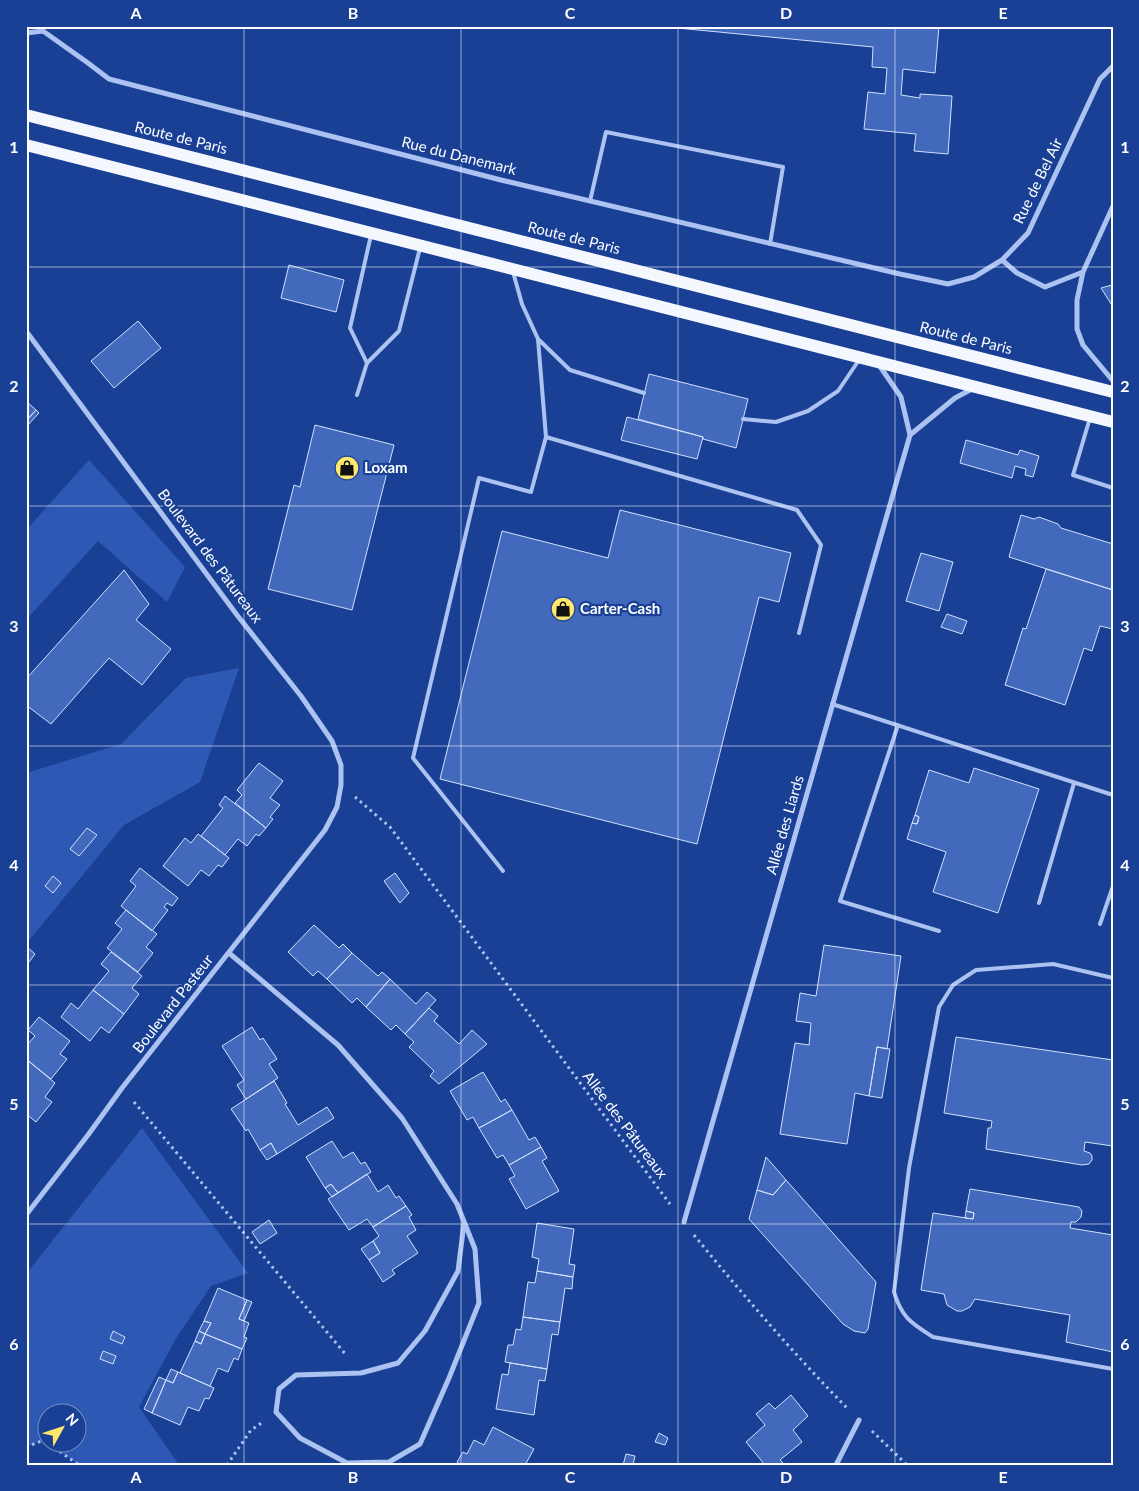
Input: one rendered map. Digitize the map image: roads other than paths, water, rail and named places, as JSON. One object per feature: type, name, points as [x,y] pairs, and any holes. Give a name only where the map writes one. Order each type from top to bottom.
[{"type":"main road","name":"Route de Paris","points":[[26,115],[1113,392]]},
{"type":"main road","points":[[26,145],[1113,422]]},
{"type":"street","name":"Rue du Danemark","points":[[26,33],[44,29],[109,79],[491,178],[900,274]]},
{"type":"street","name":"Rue de Bel Air","points":[[900,274],[948,284],[974,277],[1002,260],[1028,233],[1100,79],[1113,66]]},
{"type":"street","points":[[1113,206],[1082,272],[1077,300],[1078,329],[1084,345],[1113,381]]},
{"type":"street","points":[[1002,260],[1017,273],[1045,287],[1082,272]]},
{"type":"street","name":"Boulevard des Pâtureaux","points":[[26,331],[237,614],[301,696],[332,741],[341,765],[341,785],[337,807]]},
{"type":"street","name":"Allée des Liards","points":[[684,1222],[910,435],[901,397],[876,362]]},
{"type":"street","points":[[910,435],[955,398],[976,387]]},
{"type":"street","name":"Boulevard Pasteur","points":[[26,1215],[122,1088],[325,830],[337,807]]},
{"type":"street","points":[[230,953],[338,1046],[402,1118],[457,1204],[475,1249],[479,1302],[420,1444],[389,1462],[347,1463],[300,1438],[276,1412],[279,1389],[296,1375],[361,1373],[398,1363],[425,1331],[458,1271],[464,1222]]},
{"type":"street","points":[[836,1465],[859,1420]]},
{"type":"lane","points":[[590,202],[606,132],[783,167],[770,244]]},
{"type":"lane","points":[[367,363],[350,328],[371,232]]},
{"type":"lane","points":[[357,394],[367,363],[399,331],[421,245]]},
{"type":"lane","points":[[503,871],[413,758],[479,478],[531,492],[546,437],[538,339],[522,304],[511,268]]},
{"type":"lane","points":[[538,339],[570,370],[644,393]]},
{"type":"lane","points":[[743,419],[776,422],[808,411],[838,391],[860,358]]},
{"type":"lane","points":[[1090,416],[1073,475],[1113,488]]},
{"type":"lane","points":[[546,437],[797,510],[821,545],[799,634]]},
{"type":"lane","points":[[832,704],[1113,795]]},
{"type":"lane","points":[[898,725],[840,902],[939,931]]},
{"type":"lane","points":[[1039,903],[1074,782]]},
{"type":"lane","points":[[1100,924],[1113,886]]},
{"type":"lane","points":[[1113,978],[1053,964],[976,970],[953,984],[939,1007],[909,1168],[894,1292],[899,1306],[911,1323],[933,1337],[1113,1369]]},
{"type":"place","name":"Loxam","points":[[347,468]]},
{"type":"place","name":"Carter-Cash","points":[[563,609]]}]
